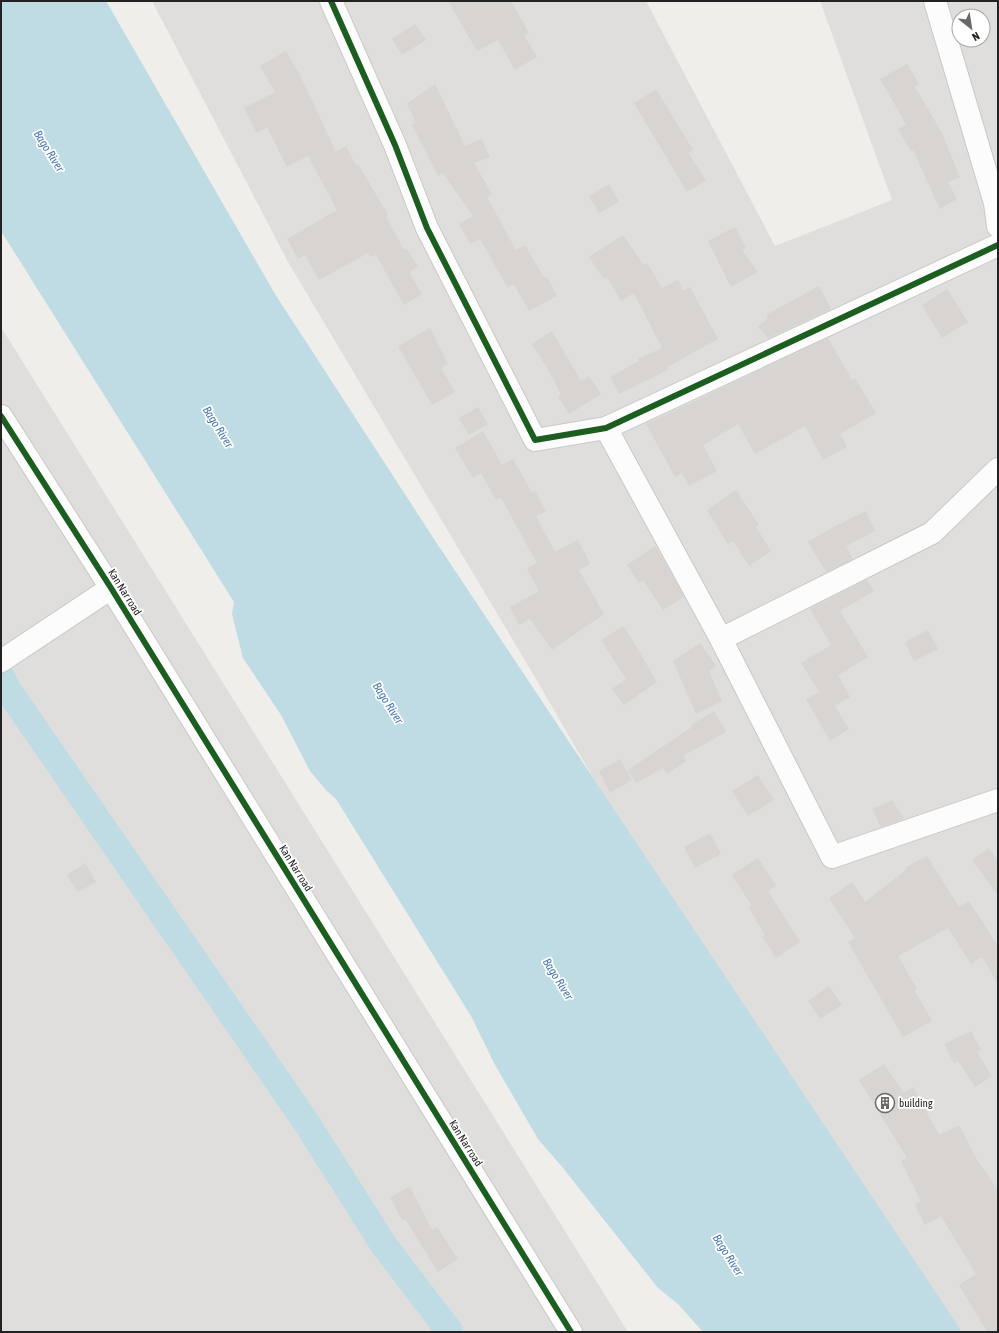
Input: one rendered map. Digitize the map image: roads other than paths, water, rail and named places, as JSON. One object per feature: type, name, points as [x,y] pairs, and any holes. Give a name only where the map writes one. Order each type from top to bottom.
[{"type":"street","points":[[331,1],[395,145],[427,228],[536,440],[606,428],[998,245]]},
{"type":"street","points":[[935,1],[996,202],[998,226]]},
{"type":"street","name":"Kan Nar road","points":[[1,416],[111,588],[571,1332]]},
{"type":"street","points":[[606,428],[722,639],[832,857],[998,800]]},
{"type":"street","points":[[722,639],[932,533],[998,469]]},
{"type":"street","points":[[1,661],[111,588]]},
{"type":"water","name":"Bago River","points":[[1,1],[106,1],[275,294],[434,539],[962,1332],[703,1332],[678,1304],[658,1288],[563,1168],[538,1139],[495,1065],[471,1016],[336,799],[326,790],[310,771],[281,715],[243,658],[232,614],[234,602],[1,231]]},
{"type":"waterway","points":[[1,676],[8,690],[306,1122],[383,1244],[450,1332]]},
{"type":"place","name":"building","points":[[885,1103]]}]
